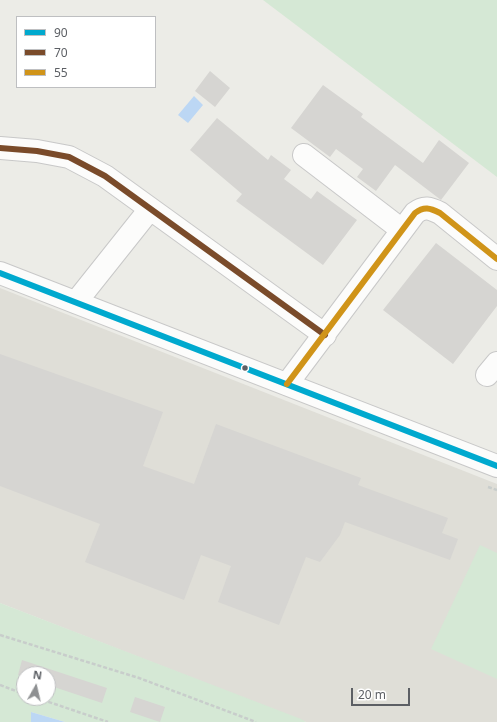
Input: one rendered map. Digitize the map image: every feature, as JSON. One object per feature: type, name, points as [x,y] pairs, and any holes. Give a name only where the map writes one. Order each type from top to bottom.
[{"type":"street","points":[[0,148],[37,151],[69,157],[104,176],[325,335]]},
{"type":"street","points":[[304,155],[402,230]]},
{"type":"street","points":[[287,384],[415,213],[422,208],[430,208],[440,213],[497,259]]},
{"type":"street","points":[[76,302],[150,209]]},
{"type":"street","points":[[0,273],[497,466]]},
{"type":"path","points":[[0,635],[139,678],[256,722]]},
{"type":"path","points":[[0,685],[16,691]]},
{"type":"path","points":[[56,704],[108,722]]},
{"type":"shaded area","points":[[0,288],[497,484],[497,722],[306,722],[0,603]]},
{"type":"green space","points":[[263,0],[497,0],[497,177]]},
{"type":"green space","points":[[480,545],[497,553],[497,679],[431,649]]},
{"type":"green space","points":[[0,603],[306,722],[65,722],[31,712],[31,722],[0,722]]},
{"type":"water","points":[[194,96],[203,105],[188,123],[178,115]]},
{"type":"water","points":[[31,712],[65,722],[31,722]]},
{"type":"building","points":[[210,71],[230,88],[215,107],[195,91]]},
{"type":"building","points":[[323,85],[363,114],[361,117],[423,163],[439,140],[469,163],[441,200],[395,165],[376,191],[357,177],[363,169],[336,149],[330,157],[291,128]]},
{"type":"building","points":[[217,118],[268,160],[271,155],[291,170],[284,179],[311,199],[317,191],[357,220],[323,265],[236,201],[242,194],[190,150]]},
{"type":"building","points":[[436,243],[497,290],[497,306],[453,364],[383,310]]},
{"type":"building","points":[[0,354],[163,412],[143,466],[194,484],[216,424],[361,478],[358,485],[448,518],[442,533],[458,539],[450,560],[345,522],[340,535],[320,562],[306,557],[279,625],[218,602],[231,566],[201,555],[184,600],[85,562],[100,524],[0,486]]},
{"type":"building","points":[[22,660],[40,666],[20,666]]},
{"type":"building","points":[[56,671],[107,688],[102,703],[56,688]]},
{"type":"building","points":[[135,697],[165,707],[160,722],[130,712]]},
{"type":"transit line","name":"70","points":[[0,148],[37,151],[69,157],[105,176],[325,335]]},
{"type":"transit line","name":"55","points":[[287,384],[415,213],[421,209],[427,208],[440,213],[497,259]]},
{"type":"transit line","name":"90","points":[[0,273],[497,466]]}]
